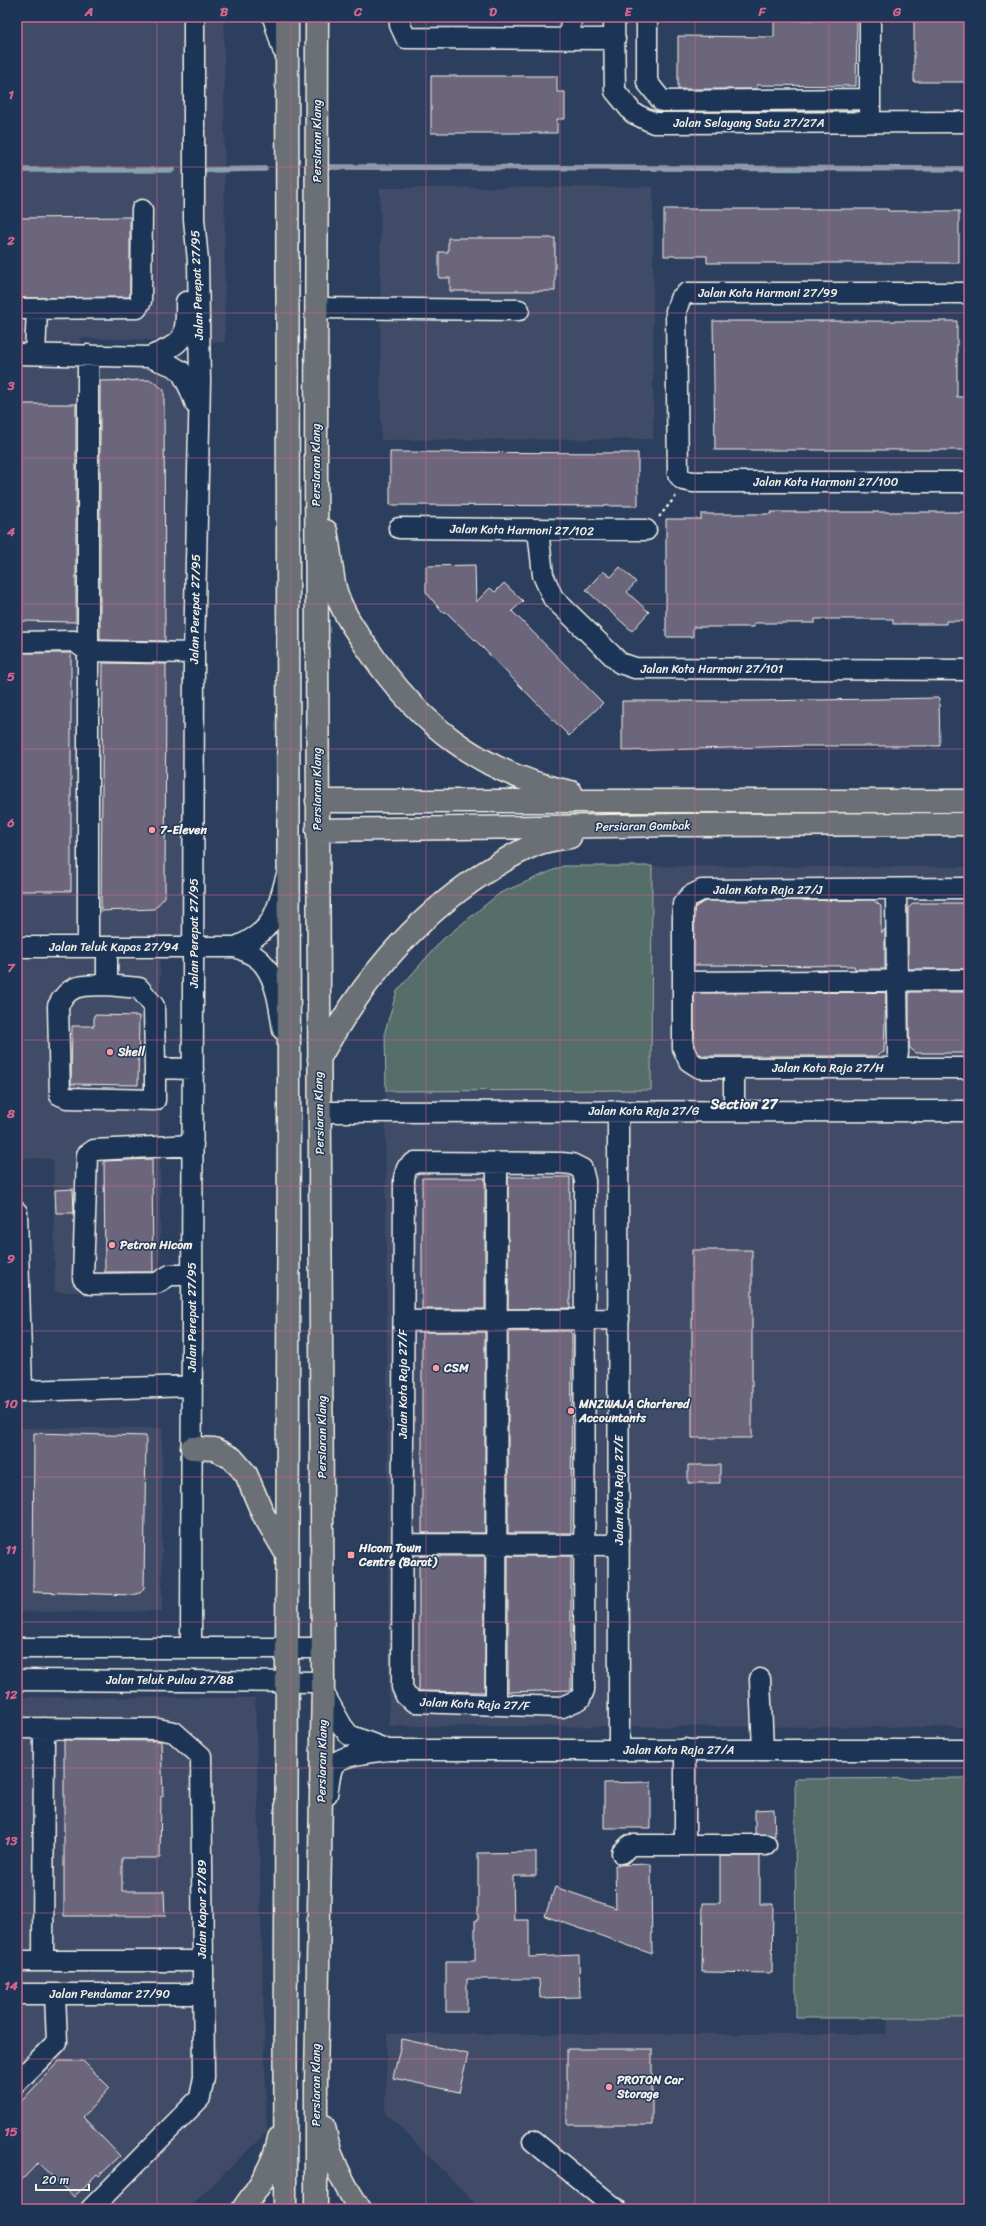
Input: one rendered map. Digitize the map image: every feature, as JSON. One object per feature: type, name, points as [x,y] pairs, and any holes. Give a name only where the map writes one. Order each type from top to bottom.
[{"type":"main road","points":[[285,2209],[286,1554],[290,1065],[287,17]]},
{"type":"main road","name":"Persiaran Klang","points":[[316,2209],[316,2082],[323,1687],[317,830],[317,17]]},
{"type":"main road","points":[[316,472],[335,588],[342,606],[351,624],[381,668],[416,708],[449,739],[476,757],[508,774],[542,787],[619,802]]},
{"type":"main road","name":"Persiaran Gombak","points":[[317,801],[969,801]]},
{"type":"main road","name":"Persiaran Gombak","points":[[317,830],[618,826],[969,824]]},
{"type":"main road","points":[[318,1061],[352,1004],[391,955],[421,921],[452,894],[515,854],[538,843],[618,826]]},
{"type":"main road","points":[[192,1448],[214,1449],[232,1458],[246,1474],[263,1514],[286,1554]]},
{"type":"main road","points":[[316,2082],[330,2152],[338,2172],[360,2209]]},
{"type":"main road","points":[[243,2209],[262,2181],[276,2156],[286,2098]]},
{"type":"street","name":"Jalan Perepat 27/95","points":[[191,1648],[194,653],[198,411],[200,381],[198,261],[194,219],[194,17]]},
{"type":"street","points":[[273,17],[287,70]]},
{"type":"street","points":[[400,17],[400,25],[406,38],[615,39]]},
{"type":"street","points":[[570,17],[570,39]]},
{"type":"street","name":"Jalan Selayang Satu 27/27A","points":[[614,17],[615,91],[633,112],[654,123],[870,124],[969,122]]},
{"type":"street","points":[[647,17],[647,82],[662,101],[870,99]]},
{"type":"street","points":[[870,17],[870,124]]},
{"type":"street","points":[[17,309],[137,308],[141,301],[142,210]]},
{"type":"street","name":"Jalan Perepat 27/95","points":[[149,358],[174,347],[182,339],[187,322],[184,259],[194,219]]},
{"type":"street","name":"Jalan Kota Harmoni 27/99","points":[[683,480],[678,474],[676,311],[680,298],[687,293],[969,293]]},
{"type":"street","points":[[316,308],[519,310]]},
{"type":"street","points":[[37,309],[26,354],[149,358],[171,364],[181,371],[190,389],[198,411]]},
{"type":"street","points":[[88,355],[88,651],[98,947],[107,985]]},
{"type":"street","name":"Jalan Kota Harmoni 27/100","points":[[683,480],[694,482],[969,482]]},
{"type":"street","name":"Jalan Kota Harmoni 27/102","points":[[399,528],[646,530]]},
{"type":"street","name":"Jalan Kota Harmoni 27/101","points":[[538,530],[543,575],[553,598],[620,663],[635,668],[969,670]]},
{"type":"street","points":[[17,642],[74,641],[88,651],[194,653]]},
{"type":"street","points":[[236,947],[254,940],[271,924],[290,867]]},
{"type":"street","name":"Jalan Kota Raja 27/J","points":[[689,1061],[683,1048],[682,904],[690,896],[702,890],[969,888]]},
{"type":"street","points":[[896,900],[898,1053]]},
{"type":"street","name":"Jalan Teluk Kapas 27/94","points":[[17,947],[236,947]]},
{"type":"street","points":[[236,947],[264,964],[273,984],[290,1065]]},
{"type":"street","points":[[683,982],[969,980]]},
{"type":"street","points":[[107,985],[139,988],[154,1006],[155,1068],[155,1100],[67,1098],[60,1094],[58,1006],[64,994],[74,987],[107,985]]},
{"type":"street","name":"Jalan Kota Raja 27/H","points":[[689,1061],[700,1068],[969,1068]]},
{"type":"street","points":[[155,1068],[193,1069]]},
{"type":"street","points":[[734,1068],[734,1111]]},
{"type":"street","name":"Jalan Kota Raja 27/E","points":[[618,1111],[619,1749]]},
{"type":"street","name":"Jalan Kota Raja 27/G","points":[[319,1112],[969,1111]]},
{"type":"street","points":[[192,1275],[170,1275],[157,1283],[90,1284],[83,1278],[87,1155],[94,1150],[193,1145]]},
{"type":"street","name":"Jalan Kota Raja 27/F","points":[[415,1162],[497,1164],[572,1164],[582,1169],[585,1181],[584,1319],[586,1545],[584,1690],[580,1699],[562,1707],[415,1702],[406,1696],[402,1687],[404,1178],[407,1168],[415,1162]]},
{"type":"street","points":[[496,1705],[497,1164]]},
{"type":"street","points":[[17,1212],[22,1391],[192,1386]]},
{"type":"street","points":[[404,1321],[618,1319]]},
{"type":"street","points":[[402,1544],[619,1545]]},
{"type":"street","points":[[17,1648],[323,1648]]},
{"type":"street","points":[[760,1679],[762,1750]]},
{"type":"street","name":"Jalan Teluk Pulau 27/88","points":[[17,1680],[286,1680],[323,1687]]},
{"type":"street","name":"Jalan Kota Raja 27/A","points":[[323,1687],[342,1726],[350,1735],[388,1750]]},
{"type":"street","name":"Jalan Kapar 27/89","points":[[17,1728],[158,1729],[174,1732],[201,1756],[204,2077],[200,2098],[91,2209]]},
{"type":"street","points":[[43,1961],[44,1728]]},
{"type":"street","points":[[685,1749],[686,1844]]},
{"type":"street","name":"Jalan Kota Raja 27/A","points":[[321,1822],[333,1767],[336,1762],[347,1757],[388,1750],[969,1750]]},
{"type":"street","points":[[622,1853],[630,1846],[686,1844],[766,1845]]},
{"type":"street","points":[[17,1961],[202,1961]]},
{"type":"street","name":"Jalan Pendamar 27/90","points":[[17,1994],[203,1994]]},
{"type":"street","points":[[17,2082],[57,2042],[55,1994]]},
{"type":"street","points":[[533,2141],[616,2209]]},
{"type":"path","points":[[646,530],[679,493],[683,480]]},
{"type":"shaded area","points":[[17,17],[224,17],[225,342],[80,338],[82,934],[17,934]]},
{"type":"shaded area","points":[[653,187],[653,439],[381,440],[380,188]]},
{"type":"shaded area","points":[[93,363],[147,364],[171,372],[191,414],[187,940],[93,940]]},
{"type":"shaded area","points":[[563,866],[969,867],[969,1727],[389,1726],[385,1031],[397,991],[442,940],[500,893]]},
{"type":"shaded area","points":[[17,960],[160,960],[160,1291],[55,1292],[53,1159],[17,1158]]},
{"type":"shaded area","points":[[17,1428],[162,1428],[162,1611],[17,1612]]},
{"type":"shaded area","points":[[17,1697],[255,1698],[267,2132],[187,2209],[17,2209]]},
{"type":"shaded area","points":[[888,2019],[969,2019],[969,2209],[481,2209],[385,2112],[387,2034],[887,2034]]},
{"type":"green space","points":[[563,866],[652,866],[651,1090],[386,1091],[385,1031],[397,991],[442,940],[500,893]]},
{"type":"green space","points":[[969,1778],[969,2018],[796,2018],[795,1779]]},
{"type":"building","points":[[914,17],[969,17],[969,82],[914,82]]},
{"type":"building","points":[[774,20],[857,20],[856,86],[757,85],[757,89],[678,89],[678,36],[774,37]]},
{"type":"building","points":[[431,76],[557,76],[557,92],[565,92],[565,119],[557,119],[557,133],[431,133]]},
{"type":"building","points":[[664,209],[888,209],[888,211],[959,211],[959,263],[707,263],[707,256],[664,256]]},
{"type":"building","points":[[130,217],[130,297],[17,298],[17,218]]},
{"type":"building","points":[[448,238],[555,238],[555,291],[450,291],[450,278],[439,278],[439,252],[448,252]]},
{"type":"building","points":[[713,321],[957,321],[957,397],[969,397],[969,450],[715,450]]},
{"type":"building","points":[[151,380],[164,390],[165,641],[100,640],[100,381]]},
{"type":"building","points":[[17,404],[76,404],[76,622],[17,621]]},
{"type":"building","points":[[390,452],[638,453],[638,506],[390,505]]},
{"type":"building","points":[[771,512],[969,512],[969,621],[946,621],[946,624],[893,624],[893,619],[815,619],[815,623],[754,623],[754,627],[693,627],[693,637],[666,637],[666,519],[701,519],[701,514],[771,514]]},
{"type":"building","points":[[475,565],[476,602],[490,588],[495,592],[504,583],[523,601],[512,611],[603,703],[569,736],[479,644],[446,612],[442,612],[426,592],[426,566]]},
{"type":"building","points":[[620,567],[636,582],[627,592],[649,612],[632,631],[586,590],[603,571],[611,577]]},
{"type":"building","points":[[17,653],[71,653],[71,891],[17,891]]},
{"type":"building","points":[[103,663],[166,664],[165,897],[154,909],[101,911]]},
{"type":"building","points":[[939,698],[940,746],[803,746],[622,751],[622,701],[755,701]]},
{"type":"building","points":[[873,900],[881,906],[881,933],[885,929],[885,969],[855,969],[854,966],[694,965],[694,908],[705,901]]},
{"type":"building","points":[[914,903],[969,903],[969,969],[908,969],[908,908]]},
{"type":"building","points":[[886,992],[884,1052],[876,1056],[704,1056],[698,1053],[694,1045],[694,993]]},
{"type":"building","points":[[909,992],[969,992],[969,1053],[916,1053],[909,1047]]},
{"type":"building","points":[[94,1015],[139,1016],[138,1085],[71,1084],[72,1026],[94,1026]]},
{"type":"building","points":[[152,1159],[153,1272],[105,1272],[104,1161]]},
{"type":"building","points":[[508,1177],[570,1177],[570,1308],[508,1309]]},
{"type":"building","points":[[422,1178],[485,1178],[485,1309],[422,1309]]},
{"type":"building","points":[[73,1189],[74,1213],[56,1213],[55,1190]]},
{"type":"building","points":[[692,1250],[752,1250],[752,1438],[692,1438]]},
{"type":"building","points":[[570,1331],[572,1334],[571,1533],[508,1533],[508,1332]]},
{"type":"building","points":[[422,1332],[485,1332],[485,1533],[422,1533]]},
{"type":"building","points":[[34,1433],[146,1436],[144,1588],[140,1593],[133,1595],[33,1592]]},
{"type":"building","points":[[688,1465],[720,1465],[720,1483],[688,1483]]},
{"type":"building","points":[[485,1556],[485,1692],[419,1691],[419,1557]]},
{"type":"building","points":[[508,1556],[571,1556],[571,1690],[508,1692]]},
{"type":"building","points":[[64,1740],[161,1741],[163,1796],[161,1796],[160,1858],[122,1858],[122,1891],[164,1891],[165,1916],[64,1916]]},
{"type":"building","points":[[651,1782],[651,1828],[604,1828],[604,1783]]},
{"type":"building","points":[[774,1809],[775,1836],[755,1834],[755,1810]]},
{"type":"building","points":[[536,1852],[536,1876],[513,1876],[514,1920],[529,1920],[529,1957],[579,1955],[580,1997],[540,1998],[539,1979],[467,1979],[467,2012],[446,2012],[446,1961],[475,1961],[475,1920],[478,1920],[478,1853]]},
{"type":"building","points":[[720,1856],[760,1856],[760,1904],[773,1904],[772,1973],[702,1972],[703,1903],[720,1903]]},
{"type":"building","points":[[651,1864],[652,1954],[545,1916],[555,1887],[616,1908],[615,1865]]},
{"type":"building","points":[[402,2039],[468,2054],[459,2092],[393,2078]]},
{"type":"building","name":"PROTON Car Storage","points":[[567,2049],[652,2049],[652,2125],[567,2125]]},
{"type":"building","points":[[59,2061],[83,2061],[110,2088],[83,2117],[120,2156],[99,2176],[97,2174],[74,2197],[38,2163],[17,2185],[17,2106]]},
{"type":"waterway","points":[[327,167],[969,169]]},
{"type":"waterway","points":[[207,170],[265,169]]},
{"type":"waterway","points":[[17,170],[172,170]]},
{"type":"place","name":"7-Eleven","points":[[152,830]]},
{"type":"place","name":"Shell","points":[[110,1052]]},
{"type":"place","name":"Petron Hicom","points":[[112,1245]]},
{"type":"place","name":"CSM","points":[[436,1368]]},
{"type":"place","name":"MNZWAJA Chartered Accountants","points":[[571,1411]]},
{"type":"place","name":"Hicom Town Centre (Barat)","points":[[351,1555]]},
{"type":"place","name":"PROTON Car Storage","points":[[609,2087]]},
{"type":"district","name":"Section 27","points":[[744,1104]]}]
